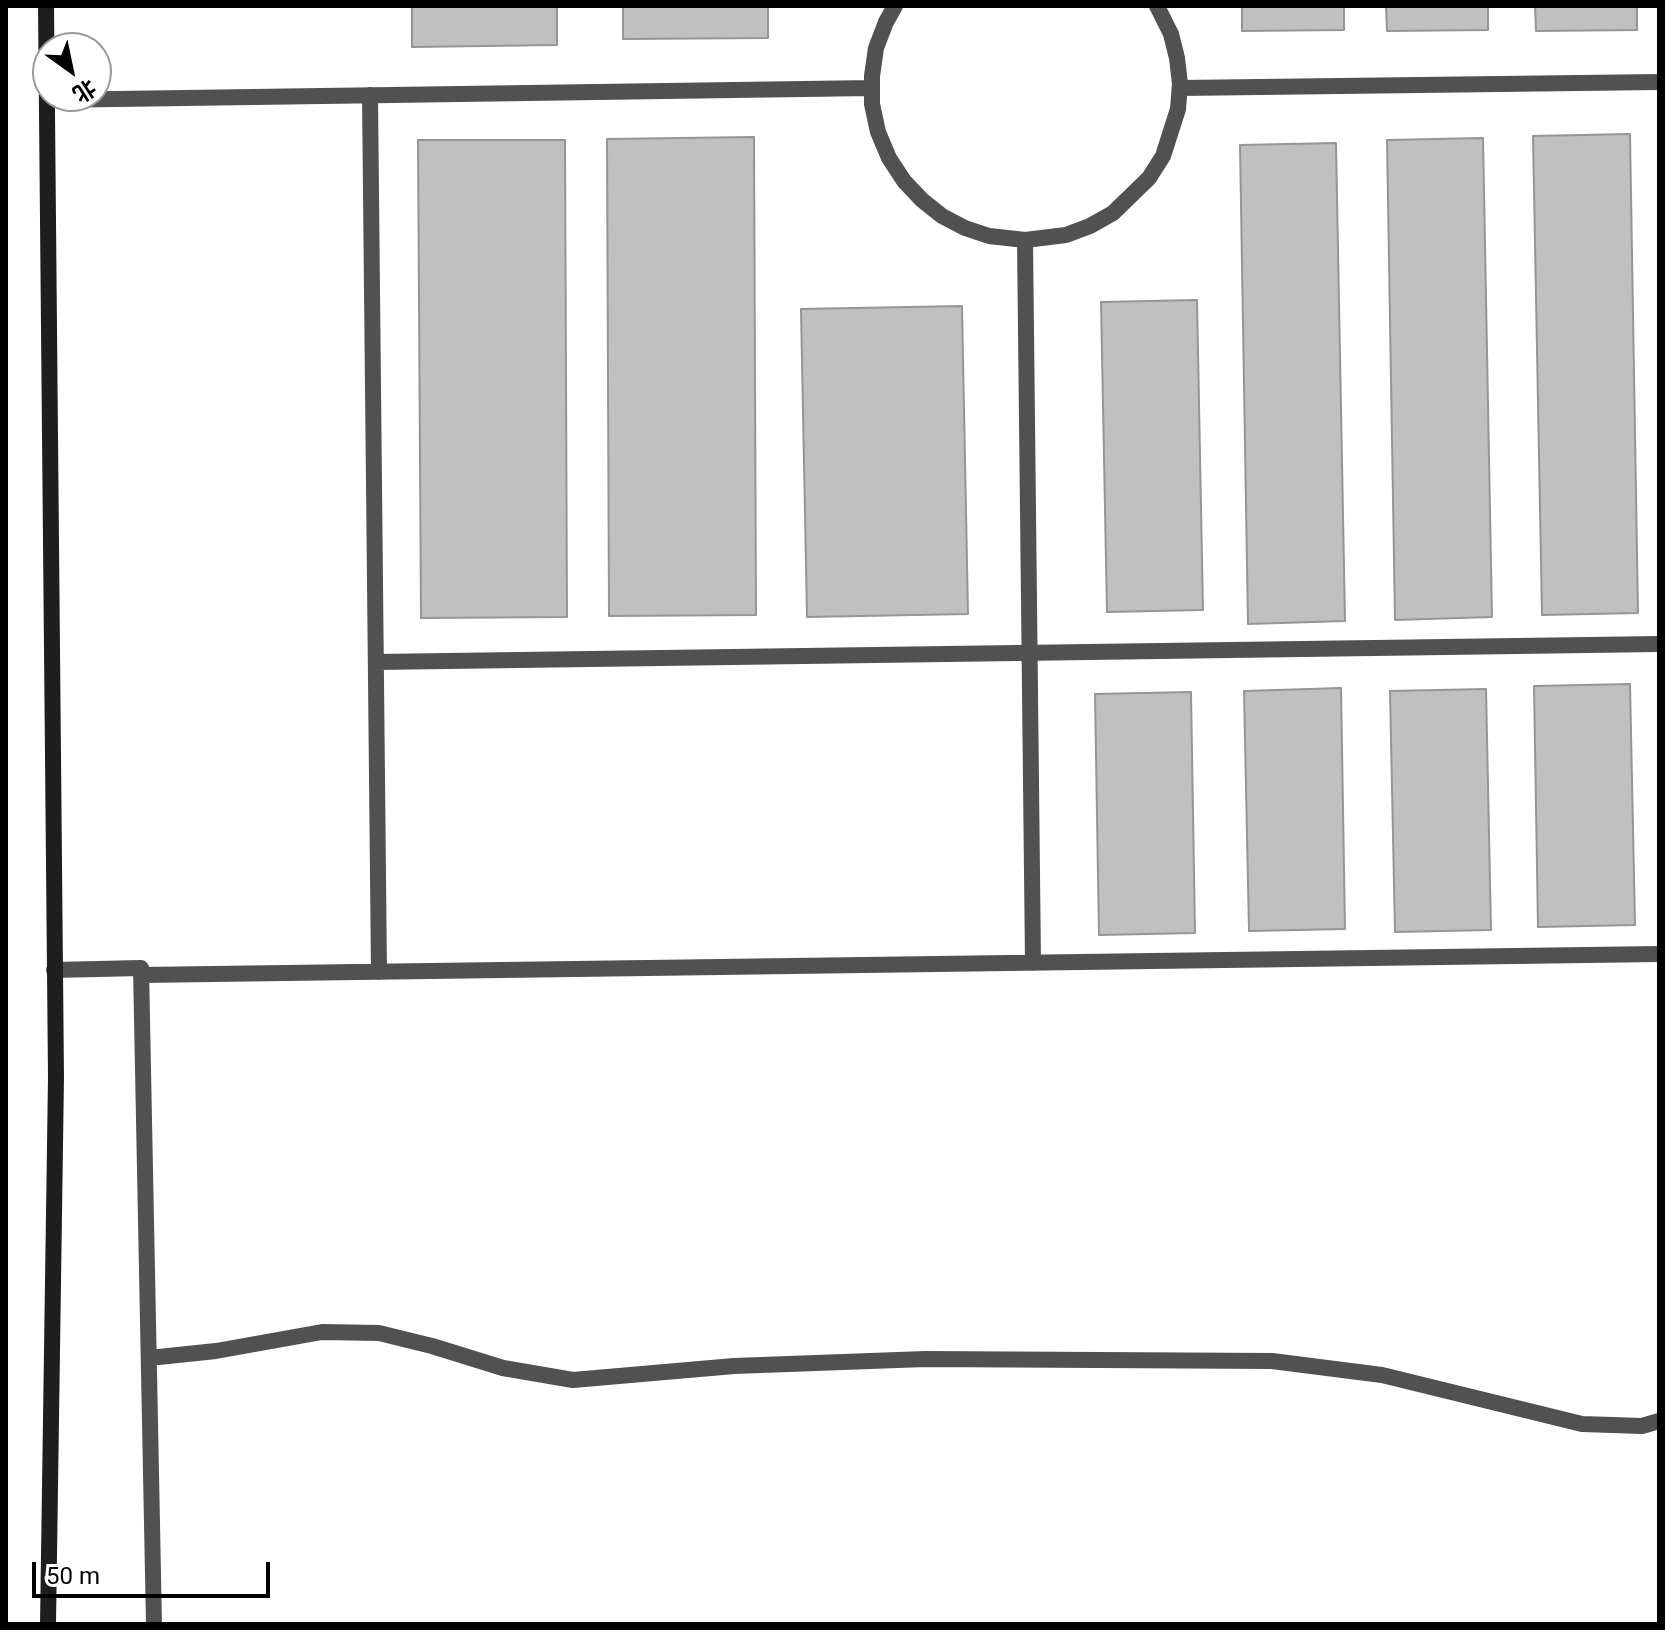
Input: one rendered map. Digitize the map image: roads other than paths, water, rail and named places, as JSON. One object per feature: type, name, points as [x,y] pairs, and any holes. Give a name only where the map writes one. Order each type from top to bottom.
[{"type":"main road","points":[[46,6],[46,32]]},
{"type":"main road","points":[[47,112],[56,1077],[48,1624]]},
{"type":"lane","points":[[895,6],[876,48],[872,88],[878,132],[889,158],[904,181],[942,216],[989,236],[1025,240],[1066,235],[1113,213],[1149,178],[1163,156],[1172,133],[1180,88],[1171,34],[1157,6]]},
{"type":"lane","points":[[1180,88],[1659,82]]},
{"type":"lane","points":[[112,99],[872,88]]},
{"type":"lane","points":[[370,95],[379,972]]},
{"type":"lane","points":[[1025,240],[1033,963]]},
{"type":"lane","points":[[376,662],[1659,644]]},
{"type":"lane","points":[[141,975],[1659,954]]},
{"type":"lane","points":[[54,970],[141,968],[154,1624]]},
{"type":"lane","points":[[149,1358],[216,1351],[322,1332],[379,1333],[503,1368],[573,1380],[734,1366],[925,1359],[1272,1361],[1382,1375],[1582,1424],[1642,1426],[1659,1421]]}]
